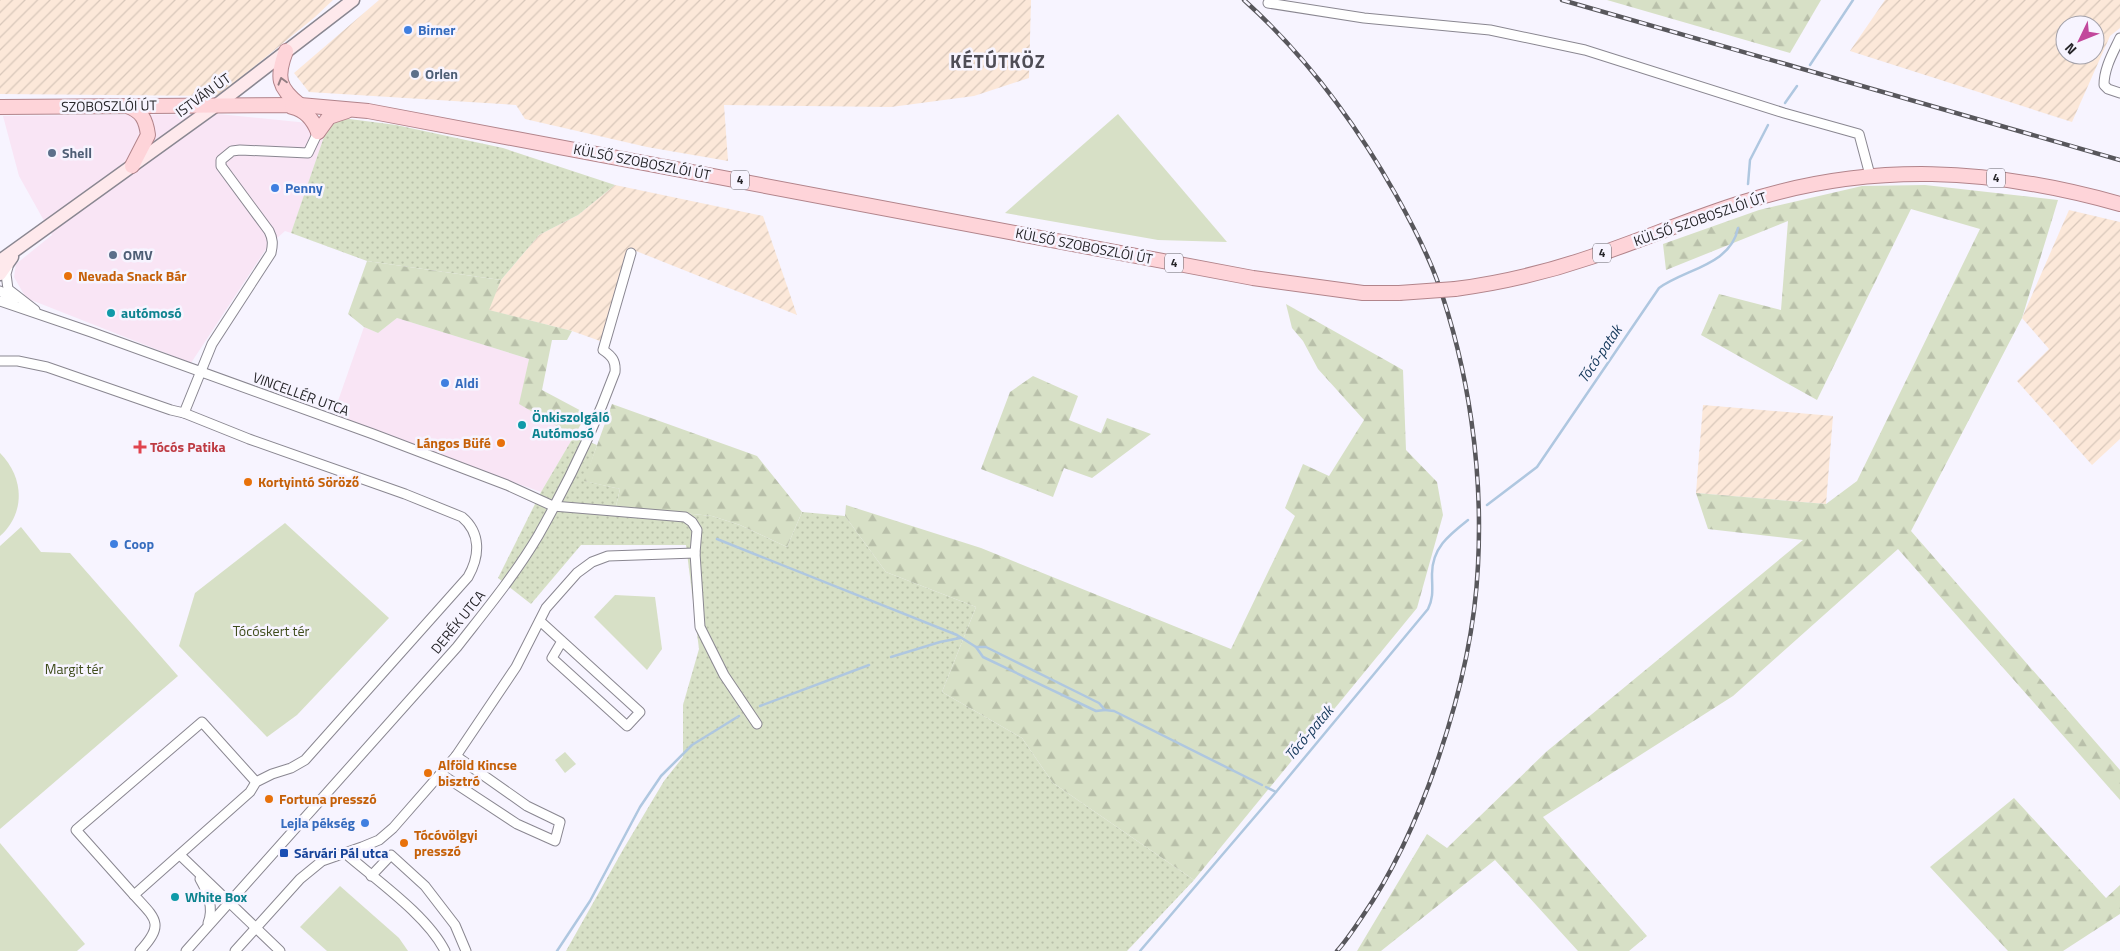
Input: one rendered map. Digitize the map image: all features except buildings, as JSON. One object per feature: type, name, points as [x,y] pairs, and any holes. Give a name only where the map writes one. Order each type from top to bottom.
[{"type":"main road","points":[[286,51],[279,68],[280,81],[288,95],[300,105]]},
{"type":"main road","name":"KÜLSŐ SZOBOSZLÓI ÚT","points":[[218,104],[300,105],[352,109],[411,118],[1253,278],[1363,293],[1455,290],[1510,280],[1558,267],[1713,212],[1775,193],[1826,181],[1870,176],[1934,173],[1992,177],[2060,189],[2120,204]]},
{"type":"main road","name":"SZOBOSZLÓI ÚT","points":[[0,107],[218,104]]},
{"type":"main road","points":[[284,105],[305,113],[312,119],[318,132],[329,117],[352,109]]},
{"type":"main road","points":[[124,106],[138,111],[146,125],[148,135],[132,166]]},
{"type":"street","name":"ISTVÁN ÚT","points":[[0,261],[218,104],[353,0]]},
{"type":"street","points":[[1268,2],[1364,18],[1490,30],[1585,50],[1784,113],[1859,134],[1870,176]]},
{"type":"street","points":[[2120,38],[2105,70],[2104,85],[2108,89],[2120,93]]},
{"type":"street","points":[[0,362],[18,361],[47,367],[164,408],[184,413],[199,372],[212,344],[271,253],[273,244],[269,231],[221,166],[221,160],[232,151],[240,150],[308,153],[318,132]]},
{"type":"street","name":"ISTVÁN ÚT","points":[[0,274],[20,247]]},
{"type":"street","points":[[20,247],[6,270],[7,285],[14,296],[39,313]]},
{"type":"street","name":"DERÉK UTCA","points":[[186,951],[457,647],[537,536],[586,444],[601,412],[615,372],[616,365],[613,358],[603,350],[631,252]]},
{"type":"street","name":"VINCELLÉR UTCA","points":[[0,291],[9,298],[39,313]]},
{"type":"street","name":"VINCELLÉR UTCA","points":[[0,301],[39,313],[399,444],[529,494],[553,506]]},
{"type":"street","name":"DERÉK UTCA","points":[[134,895],[250,792],[256,782],[291,768],[305,760],[468,577],[476,558],[477,541],[469,524],[452,513],[184,413]]},
{"type":"street","points":[[553,506],[685,517],[692,522],[697,530],[695,552],[700,627],[724,675],[757,724]]},
{"type":"street","points":[[235,951],[300,879],[322,861],[379,840],[393,828],[456,756],[516,667],[546,608],[570,580],[592,562],[608,556],[695,552]]},
{"type":"street","points":[[540,621],[562,641],[640,712],[627,726],[552,658],[562,641]]},
{"type":"street","points":[[140,951],[151,939],[156,928],[153,916],[76,830],[202,722],[256,782]]},
{"type":"street","points":[[441,774],[517,824],[555,841],[560,822],[527,806],[456,756]]},
{"type":"street","points":[[346,853],[401,901],[438,937],[445,951]]},
{"type":"street","points":[[180,855],[280,951]]},
{"type":"street","points":[[371,876],[391,855],[425,886],[455,925],[466,951]]},
{"type":"street","points":[[190,864],[205,888],[209,900],[211,912],[206,929]]},
{"type":"shaded area","points":[[0,0],[333,0],[315,17],[218,96],[0,94]]},
{"type":"shaded area","points":[[379,0],[1031,0],[1029,78],[974,96],[891,107],[724,105],[728,161],[647,147],[525,119],[516,105],[309,92],[294,73]]},
{"type":"shaded area","points":[[1885,0],[2120,0],[2120,28],[2110,36],[2105,47],[2105,15],[2055,15],[2055,65],[2097,65],[2072,122],[1850,51]]},
{"type":"shaded area","points":[[218,114],[328,125],[291,233],[285,231],[268,246],[191,363],[26,298],[14,277],[16,264],[52,235],[19,176],[3,116]]},
{"type":"shaded area","points":[[615,185],[763,216],[797,315],[636,251],[627,254],[603,342],[572,331],[488,310],[501,280],[539,235],[578,215]]},
{"type":"shaded area","points":[[2069,210],[2120,222],[2120,439],[2092,465],[2017,381],[2049,349],[2022,318]]},
{"type":"shaded area","points":[[397,318],[529,359],[520,404],[574,436],[541,492],[332,418],[364,327],[378,333]]},
{"type":"shaded area","points":[[1703,405],[1833,416],[1826,504],[1696,493]]},
{"type":"green space","points":[[1607,0],[1821,0],[1790,53]]},
{"type":"green space","points":[[1118,114],[1227,242],[1158,240],[1005,213]]},
{"type":"green space","points":[[342,118],[396,125],[503,148],[615,185],[578,215],[539,235],[501,280],[367,261],[291,233],[328,125]]},
{"type":"green space","points":[[1925,185],[2058,200],[2022,318],[1911,531],[2120,770],[2120,800],[1898,549],[1733,696],[1543,817],[1647,936],[1629,951],[1578,951],[1495,860],[1381,951],[1357,951],[1427,834],[1447,848],[1546,752],[1803,540],[1708,529],[1696,493],[1826,504],[1857,481],[1980,229],[1911,209],[1817,400],[1701,335],[1719,294],[1781,310],[1788,221],[1666,270],[1663,244],[1759,210],[1862,186]]},
{"type":"green space","points":[[367,261],[501,280],[489,310],[572,331],[567,340],[552,340],[542,390],[587,414],[574,436],[519,404],[529,359],[397,318],[378,333],[364,327],[348,314]]},
{"type":"green space","points":[[1286,304],[1403,370],[1406,450],[1437,482],[1443,515],[1417,608],[1194,880],[1053,783],[1022,738],[942,692],[976,607],[886,572],[845,516],[846,505],[981,548],[1231,649],[1295,516],[1285,508],[1303,464],[1329,476],[1364,420],[1318,369],[1303,341],[1292,328]]},
{"type":"green space","points":[[1033,376],[1078,396],[1069,420],[1101,433],[1107,418],[1151,434],[1092,478],[1064,468],[1053,497],[981,469],[1010,392]]},
{"type":"green space","points":[[612,404],[757,456],[802,512],[787,547],[740,525],[712,516],[616,506],[620,489],[584,481]]},
{"type":"green space","points":[[574,436],[597,445],[585,481],[620,489],[616,506],[712,516],[740,525],[787,547],[802,512],[845,516],[886,572],[976,607],[942,692],[1022,738],[1053,783],[1194,880],[1127,951],[566,951],[664,781],[683,757],[683,705],[699,649],[686,545],[581,545],[531,604],[498,578],[541,492]]},
{"type":"green space","points":[[0,453],[14,473],[19,495],[14,517],[0,536]]},
{"type":"green space","name":"Tócóskert tér","points":[[285,523],[389,618],[297,715],[267,737],[179,646],[195,593]]},
{"type":"green space","name":"Margit tér","points":[[21,527],[41,552],[70,553],[178,676],[0,829],[0,546]]},
{"type":"green space","points":[[615,595],[655,597],[662,649],[647,670],[594,617]]},
{"type":"green space","points":[[565,752],[576,764],[565,773],[555,760]]},
{"type":"green space","points":[[2014,798],[2106,898],[2120,885],[2120,914],[2063,951],[2008,951],[1930,867]]},
{"type":"green space","points":[[0,843],[85,944],[77,951],[0,951]]},
{"type":"green space","points":[[340,886],[399,938],[408,951],[327,951],[300,927]]},
{"type":"waterway","name":"Tócó-patak","points":[[1810,65],[1853,0]]},
{"type":"waterway","name":"Tócó-patak","points":[[1785,103],[1797,86]]},
{"type":"waterway","name":"Tócó-patak","points":[[1748,184],[1750,160],[1768,125]]},
{"type":"waterway","name":"Tócó-patak","points":[[1487,505],[1537,467],[1659,288],[1717,258],[1734,240],[1738,228]]},
{"type":"waterway","name":"Tócó-patak","points":[[1140,951],[1276,792],[1428,609],[1432,596],[1433,565],[1438,549],[1454,531],[1468,520]]},
{"type":"waterway","points":[[717,539],[957,635],[976,647],[986,647],[1099,703],[1105,710],[1114,711],[1262,785]]},
{"type":"waterway","points":[[891,657],[960,638]]},
{"type":"waterway","points":[[976,647],[983,657],[1096,711],[1105,710]]},
{"type":"waterway","points":[[760,706],[869,665]]},
{"type":"waterway","points":[[557,951],[590,901],[640,807],[661,776],[692,745],[739,716]]},
{"type":"waterway","points":[[1266,787],[1276,792]]},
{"type":"railway","points":[[1244,0],[1267,21],[1328,91],[1364,142],[1413,226],[1433,269],[1458,349],[1476,457],[1479,529],[1474,614],[1454,709],[1432,777],[1406,840],[1386,879],[1350,935],[1337,951]]},
{"type":"railway","points":[[1562,0],[2120,160]]},
{"type":"place","name":"Birner","points":[[408,30]]},
{"type":"place","name":"Orlen","points":[[415,74]]},
{"type":"place","name":"Shell","points":[[52,153]]},
{"type":"place","name":"Penny","points":[[275,188]]},
{"type":"place","name":"OMV","points":[[113,255]]},
{"type":"place","name":"Nevada Snack Bár","points":[[68,276]]},
{"type":"place","name":"autómosó","points":[[111,313]]},
{"type":"place","name":"Aldi","points":[[445,383]]},
{"type":"place","name":"Önkiszolgáló Autómosó","points":[[522,425]]},
{"type":"place","name":"Lángos Büfé","points":[[501,443]]},
{"type":"place","name":"Tócós Patika","points":[[140,447]]},
{"type":"place","name":"Kortyintó Söröző","points":[[248,482]]},
{"type":"place","name":"Coop","points":[[114,544]]},
{"type":"place","name":"Alföld Kincse bisztró","points":[[428,773]]},
{"type":"place","name":"Fortuna presszó","points":[[269,799]]},
{"type":"place","name":"Lejla pékség","points":[[365,823]]},
{"type":"place","name":"Tócóvölgyi presszó","points":[[404,843]]},
{"type":"place","name":"Sárvári Pál utca","points":[[284,853]]},
{"type":"place","name":"White Box","points":[[175,897]]},
{"type":"district","name":"KÉTÚTKÖZ","points":[[998,61]]}]
